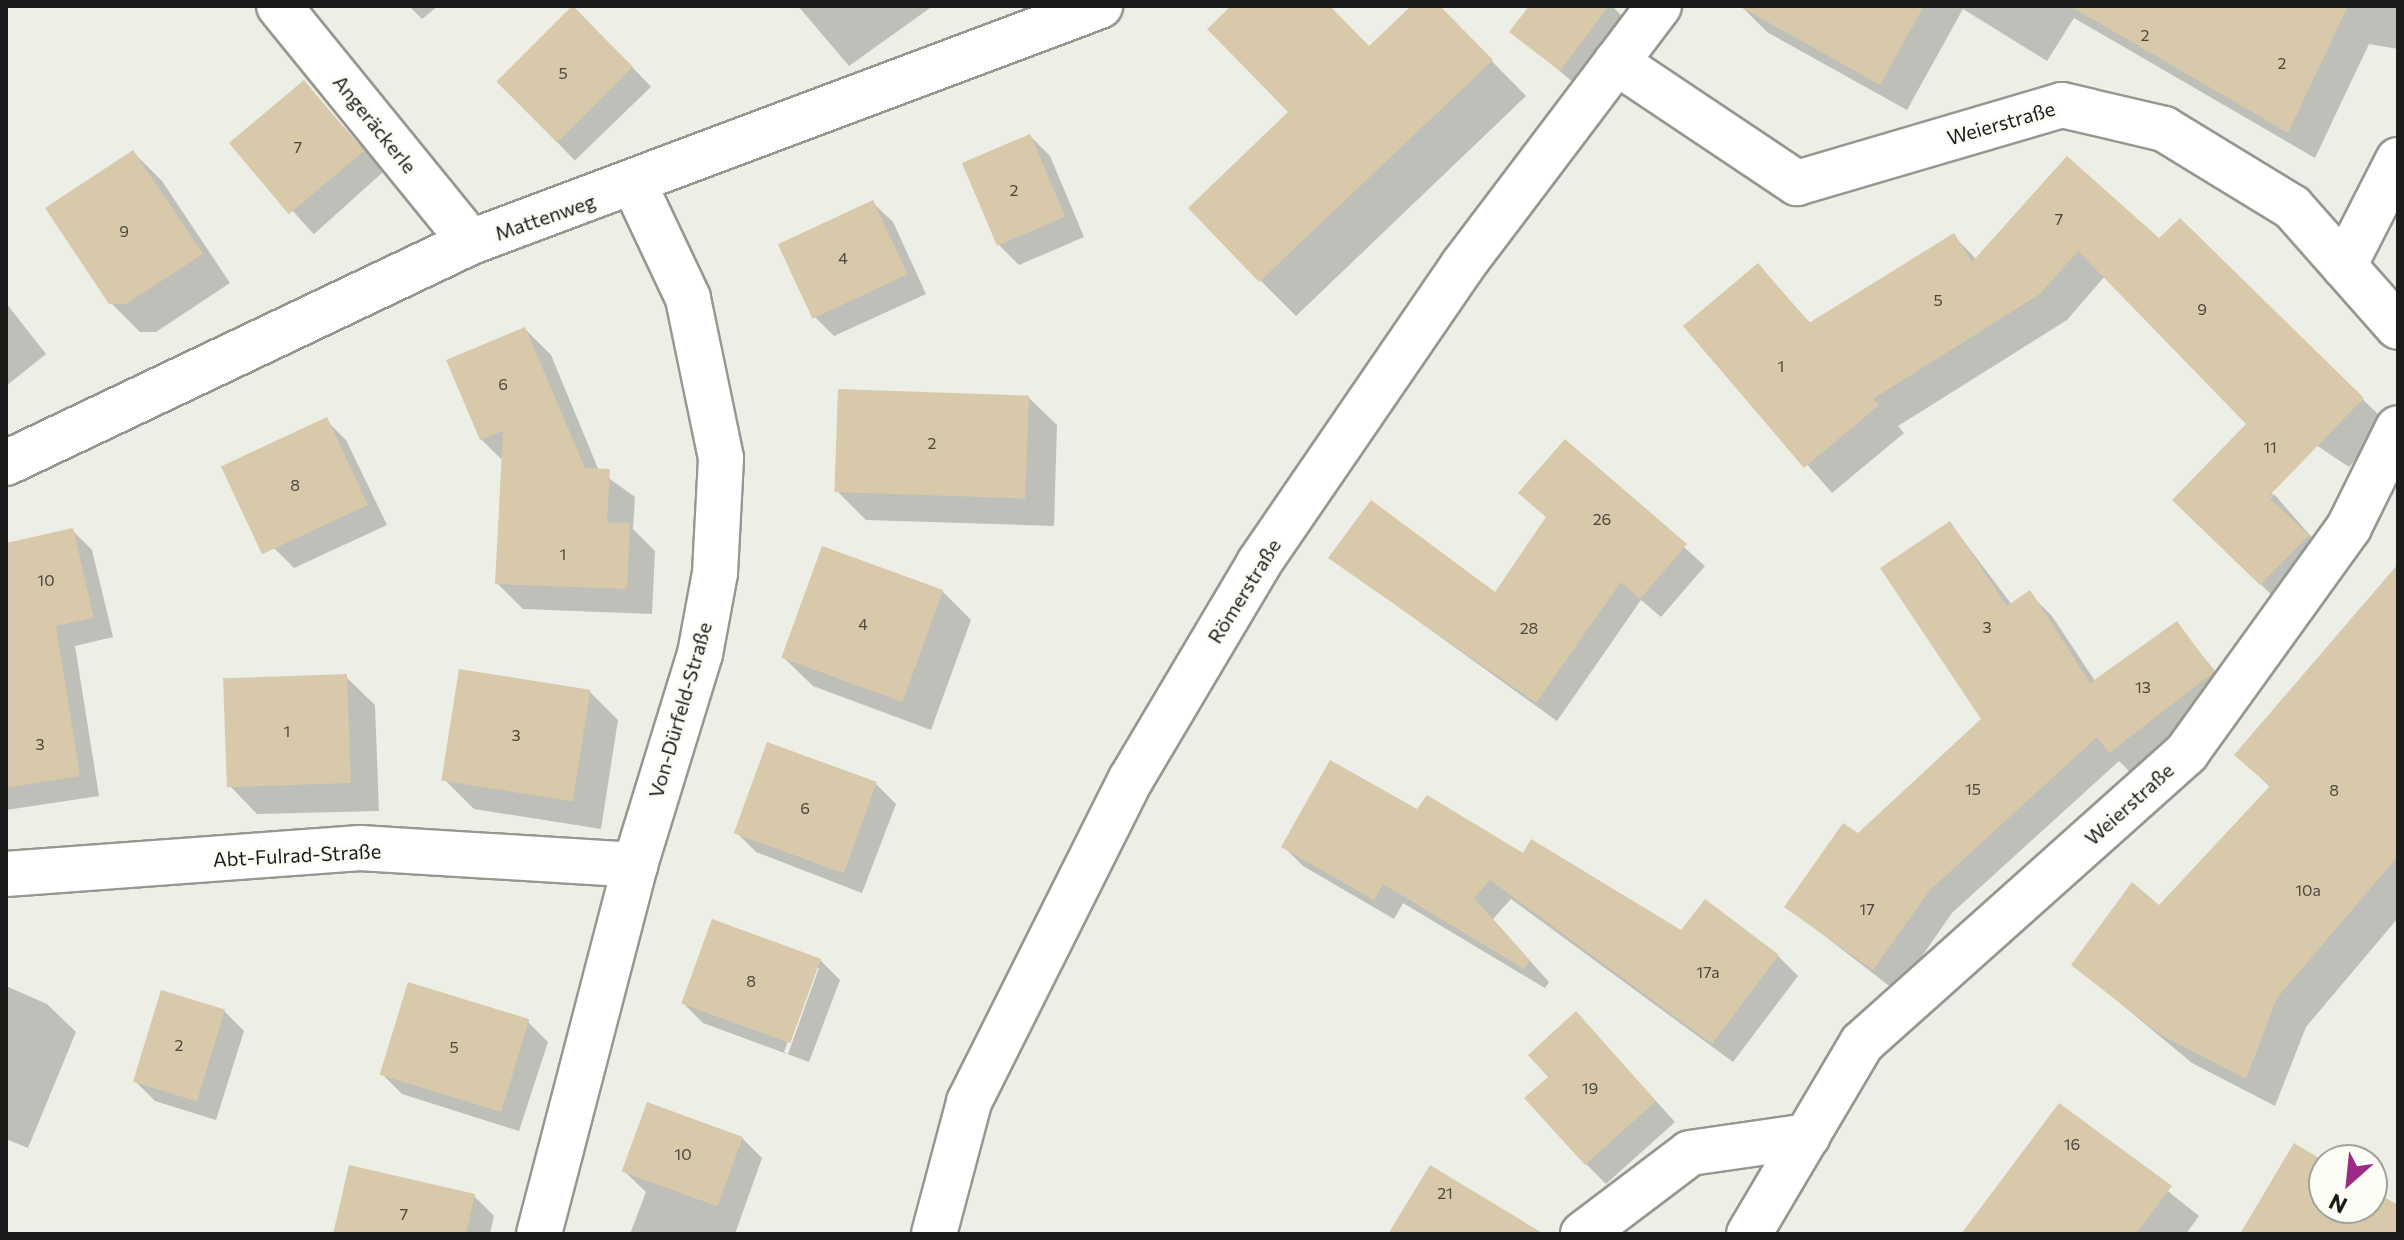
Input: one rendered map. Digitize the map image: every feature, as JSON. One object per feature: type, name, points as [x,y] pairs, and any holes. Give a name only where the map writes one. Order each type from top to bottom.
[{"type":"street","name":"Angeräckerle","points":[[279,6],[471,242]]},
{"type":"street","name":"Mattenweg","points":[[6,463],[471,242],[635,186],[1037,18],[1100,6]]},
{"type":"street","name":"Römerstraße","points":[[934,1234],[969,1102],[1131,779],[1259,563],[1463,265],[1659,6]]},
{"type":"street","name":"Weierstraße","points":[[1616,62],[1797,183],[2062,105],[2164,129],[2292,207],[2398,327]]},
{"type":"street","points":[[2344,266],[2398,160]]},
{"type":"street","name":"Von-Dürfeld-Straße","points":[[539,1234],[635,865],[700,654],[715,573],[721,458],[688,298],[635,186]]},
{"type":"street","name":"Weierstraße","points":[[1749,1234],[1862,1043],[2187,752],[2349,527],[2398,428]]},
{"type":"street","name":"Abt-Fulrad-Straße","points":[[6,874],[360,848],[635,865]]},
{"type":"street","points":[[1583,1234],[1690,1153],[1808,1136]]},
{"type":"building","points":[[572,6],[633,67],[557,142],[496,82]]},
{"type":"building","points":[[1231,6],[1330,6],[1369,46],[1411,6],[1440,6],[1493,60],[1259,282],[1188,208],[1288,112],[1207,29]]},
{"type":"building","points":[[1529,6],[1609,6],[1560,71],[1509,32]]},
{"type":"building","points":[[1739,6],[1924,6],[1880,85]]},
{"type":"building","points":[[2070,6],[2348,6],[2288,133]]},
{"type":"building","points":[[304,80],[364,151],[289,214],[229,143]]},
{"type":"building","points":[[1030,134],[1065,217],[997,246],[962,163]]},
{"type":"building","points":[[133,150],[203,254],[126,304],[109,304],[45,208]]},
{"type":"building","points":[[2067,156],[2159,238],[2180,218],[2364,398],[2268,497],[2309,535],[2260,585],[2172,500],[2246,424],[2078,251],[2040,294],[1873,399],[1879,405],[1804,468],[1683,326],[1758,263],[1809,323],[1954,233],[1972,262]]},
{"type":"building","points":[[873,200],[908,274],[812,319],[778,244]]},
{"type":"building","points":[[525,327],[585,468],[610,469],[607,522],[630,523],[627,589],[495,584],[503,431],[480,440],[446,360]]},
{"type":"building","points":[[838,389],[1029,396],[1025,499],[834,492]]},
{"type":"building","points":[[327,417],[368,505],[262,554],[221,466]]},
{"type":"building","points":[[1565,439],[1687,544],[1640,599],[1621,582],[1536,703],[1328,558],[1371,500],[1495,592],[1546,517],[1518,493]]},
{"type":"building","points":[[1950,521],[2007,606],[2030,590],[2090,683],[2177,621],[2214,672],[2109,753],[2097,737],[1930,890],[1873,970],[1784,907],[1843,823],[1858,833],[1981,719],[1880,568]]},
{"type":"building","points":[[73,528],[94,618],[56,626],[80,776],[6,788],[6,543]]},
{"type":"building","points":[[822,546],[943,590],[903,702],[781,658]]},
{"type":"building","points":[[2398,564],[2398,856],[2277,998],[2246,1079],[2161,1035],[2071,965],[2132,882],[2159,905],[2270,786],[2234,755]]},
{"type":"building","points":[[459,669],[590,690],[573,801],[441,781]]},
{"type":"building","points":[[347,674],[351,783],[227,787],[223,678]]},
{"type":"building","points":[[767,742],[877,782],[844,873],[734,833]]},
{"type":"building","points":[[1330,760],[1417,809],[1427,795],[1523,853],[1531,839],[1681,930],[1705,899],[1779,955],[1712,1044],[1490,880],[1474,898],[1530,961],[1524,969],[1383,884],[1374,900],[1281,847]]},
{"type":"building","points":[[712,919],[821,959],[790,1043],[681,1004]]},
{"type":"building","points":[[408,982],[529,1019],[501,1112],[380,1075]]},
{"type":"building","points":[[161,990],[225,1010],[197,1101],[133,1082]]},
{"type":"building","points":[[1576,1011],[1656,1101],[1585,1165],[1524,1098],[1548,1077],[1528,1055]]},
{"type":"building","points":[[647,1102],[743,1137],[718,1206],[622,1172]]},
{"type":"building","points":[[2059,1103],[2172,1186],[2136,1234],[1961,1234]]},
{"type":"building","points":[[2294,1143],[2308,1151],[2308,1224],[2388,1224],[2388,1199],[2398,1205],[2398,1234],[2240,1234]]},
{"type":"building","points":[[349,1165],[475,1194],[466,1234],[333,1234]]},
{"type":"building","points":[[1430,1165],[1544,1234],[1388,1234]]}]
